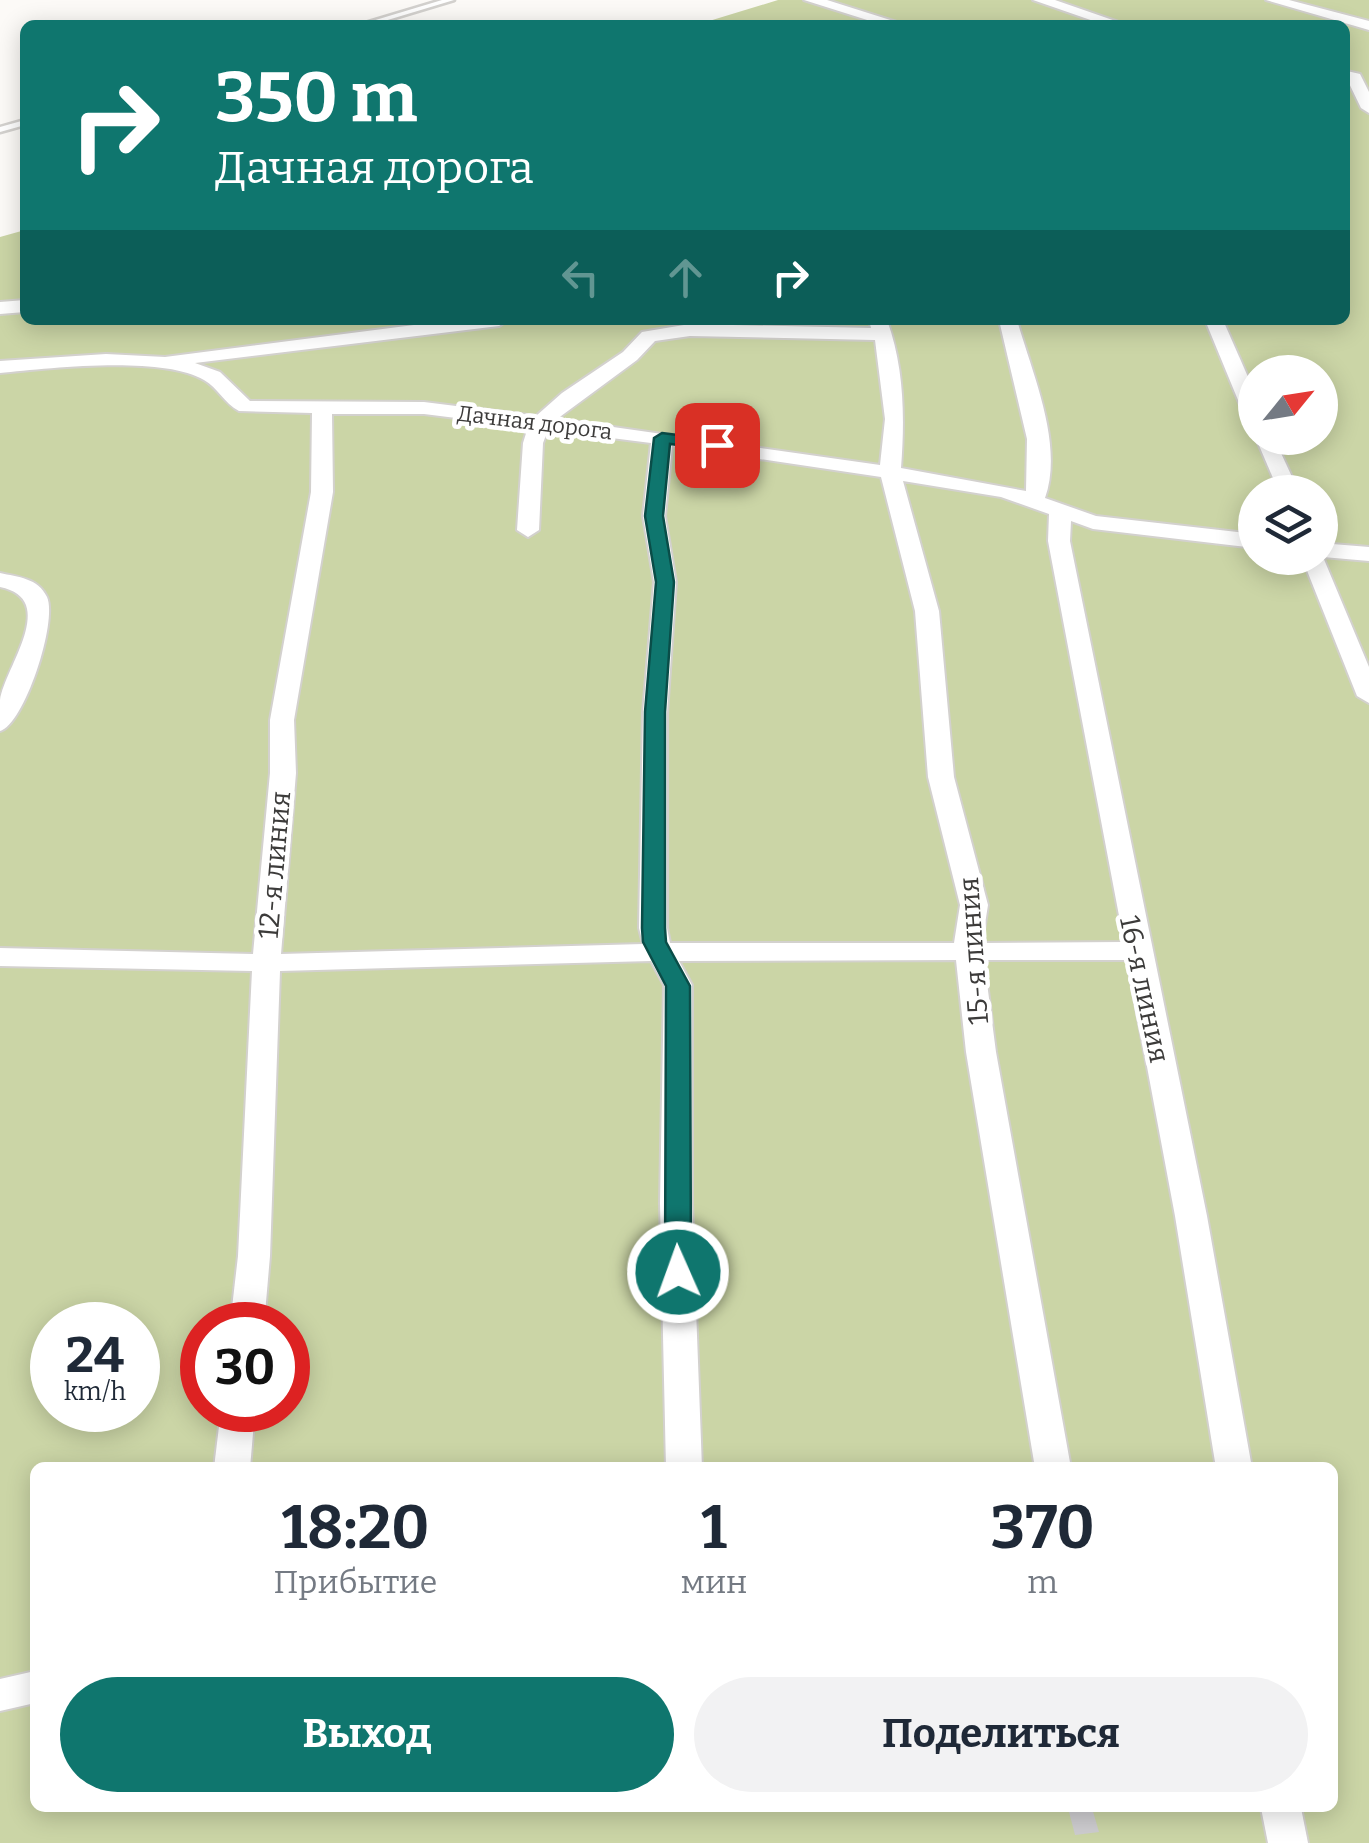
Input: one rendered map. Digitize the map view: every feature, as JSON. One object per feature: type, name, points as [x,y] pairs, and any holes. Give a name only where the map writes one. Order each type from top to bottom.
[{"type":"street","points":[[811,0],[882,20]]},
{"type":"street","points":[[1040,0],[1104,20]]},
{"type":"street","points":[[1273,0],[1347,20]]},
{"type":"street","points":[[1350,78],[1369,108]]},
{"type":"street","points":[[161,362],[459,325]]},
{"type":"street","name":"16-я линия","points":[[1009,325],[1037,442],[1040,483],[1059,541],[1191,1216],[1233,1462]]},
{"type":"street","points":[[1216,325],[1238,377]]},
{"type":"street","points":[[528,530],[533,442],[540,423],[569,397],[630,356],[649,336],[690,330],[882,327]]},
{"type":"street","name":"15-я линия","points":[[882,327],[895,419],[890,472],[895,503],[927,610],[941,777],[974,905],[970,954],[984,1070],[1053,1462]]},
{"type":"street","name":"Дачная дорога","points":[[0,367],[161,362],[210,374],[220,381],[227,396],[246,407],[424,408],[662,438],[890,472],[1047,504],[1121,527],[1238,539]]},
{"type":"street","name":"12-я линия","points":[[249,1302],[284,701],[322,492],[322,408]]},
{"type":"street","points":[[662,438],[654,516],[665,582],[655,712],[654,942],[678,986],[676,1203],[684,1462]]},
{"type":"street","points":[[1338,551],[1369,554]]},
{"type":"street","points":[[1321,575],[1369,696]]},
{"type":"street","points":[[0,580],[25,584],[35,592],[40,615],[32,649],[0,724]]},
{"type":"street","points":[[0,956],[266,963],[662,952],[1138,952]]},
{"type":"street","points":[[233,1462],[236,1432]]},
{"type":"street","points":[[0,1695],[30,1688]]},
{"type":"street","points":[[1281,1812],[1288,1843]]},
{"type":"lane","points":[[380,20],[450,0]]},
{"type":"green space","points":[[778,0],[1369,0],[1369,1843],[0,1843],[0,237],[20,231],[20,325],[1350,325],[1350,20],[712,20]]},
{"type":"building","points":[[1069,1812],[1093,1812],[1099,1832],[1075,1835]]},
{"type":"route","points":[[678,1272],[678,986],[654,942],[655,712],[665,582],[654,516],[662,438],[717,445]]}]
